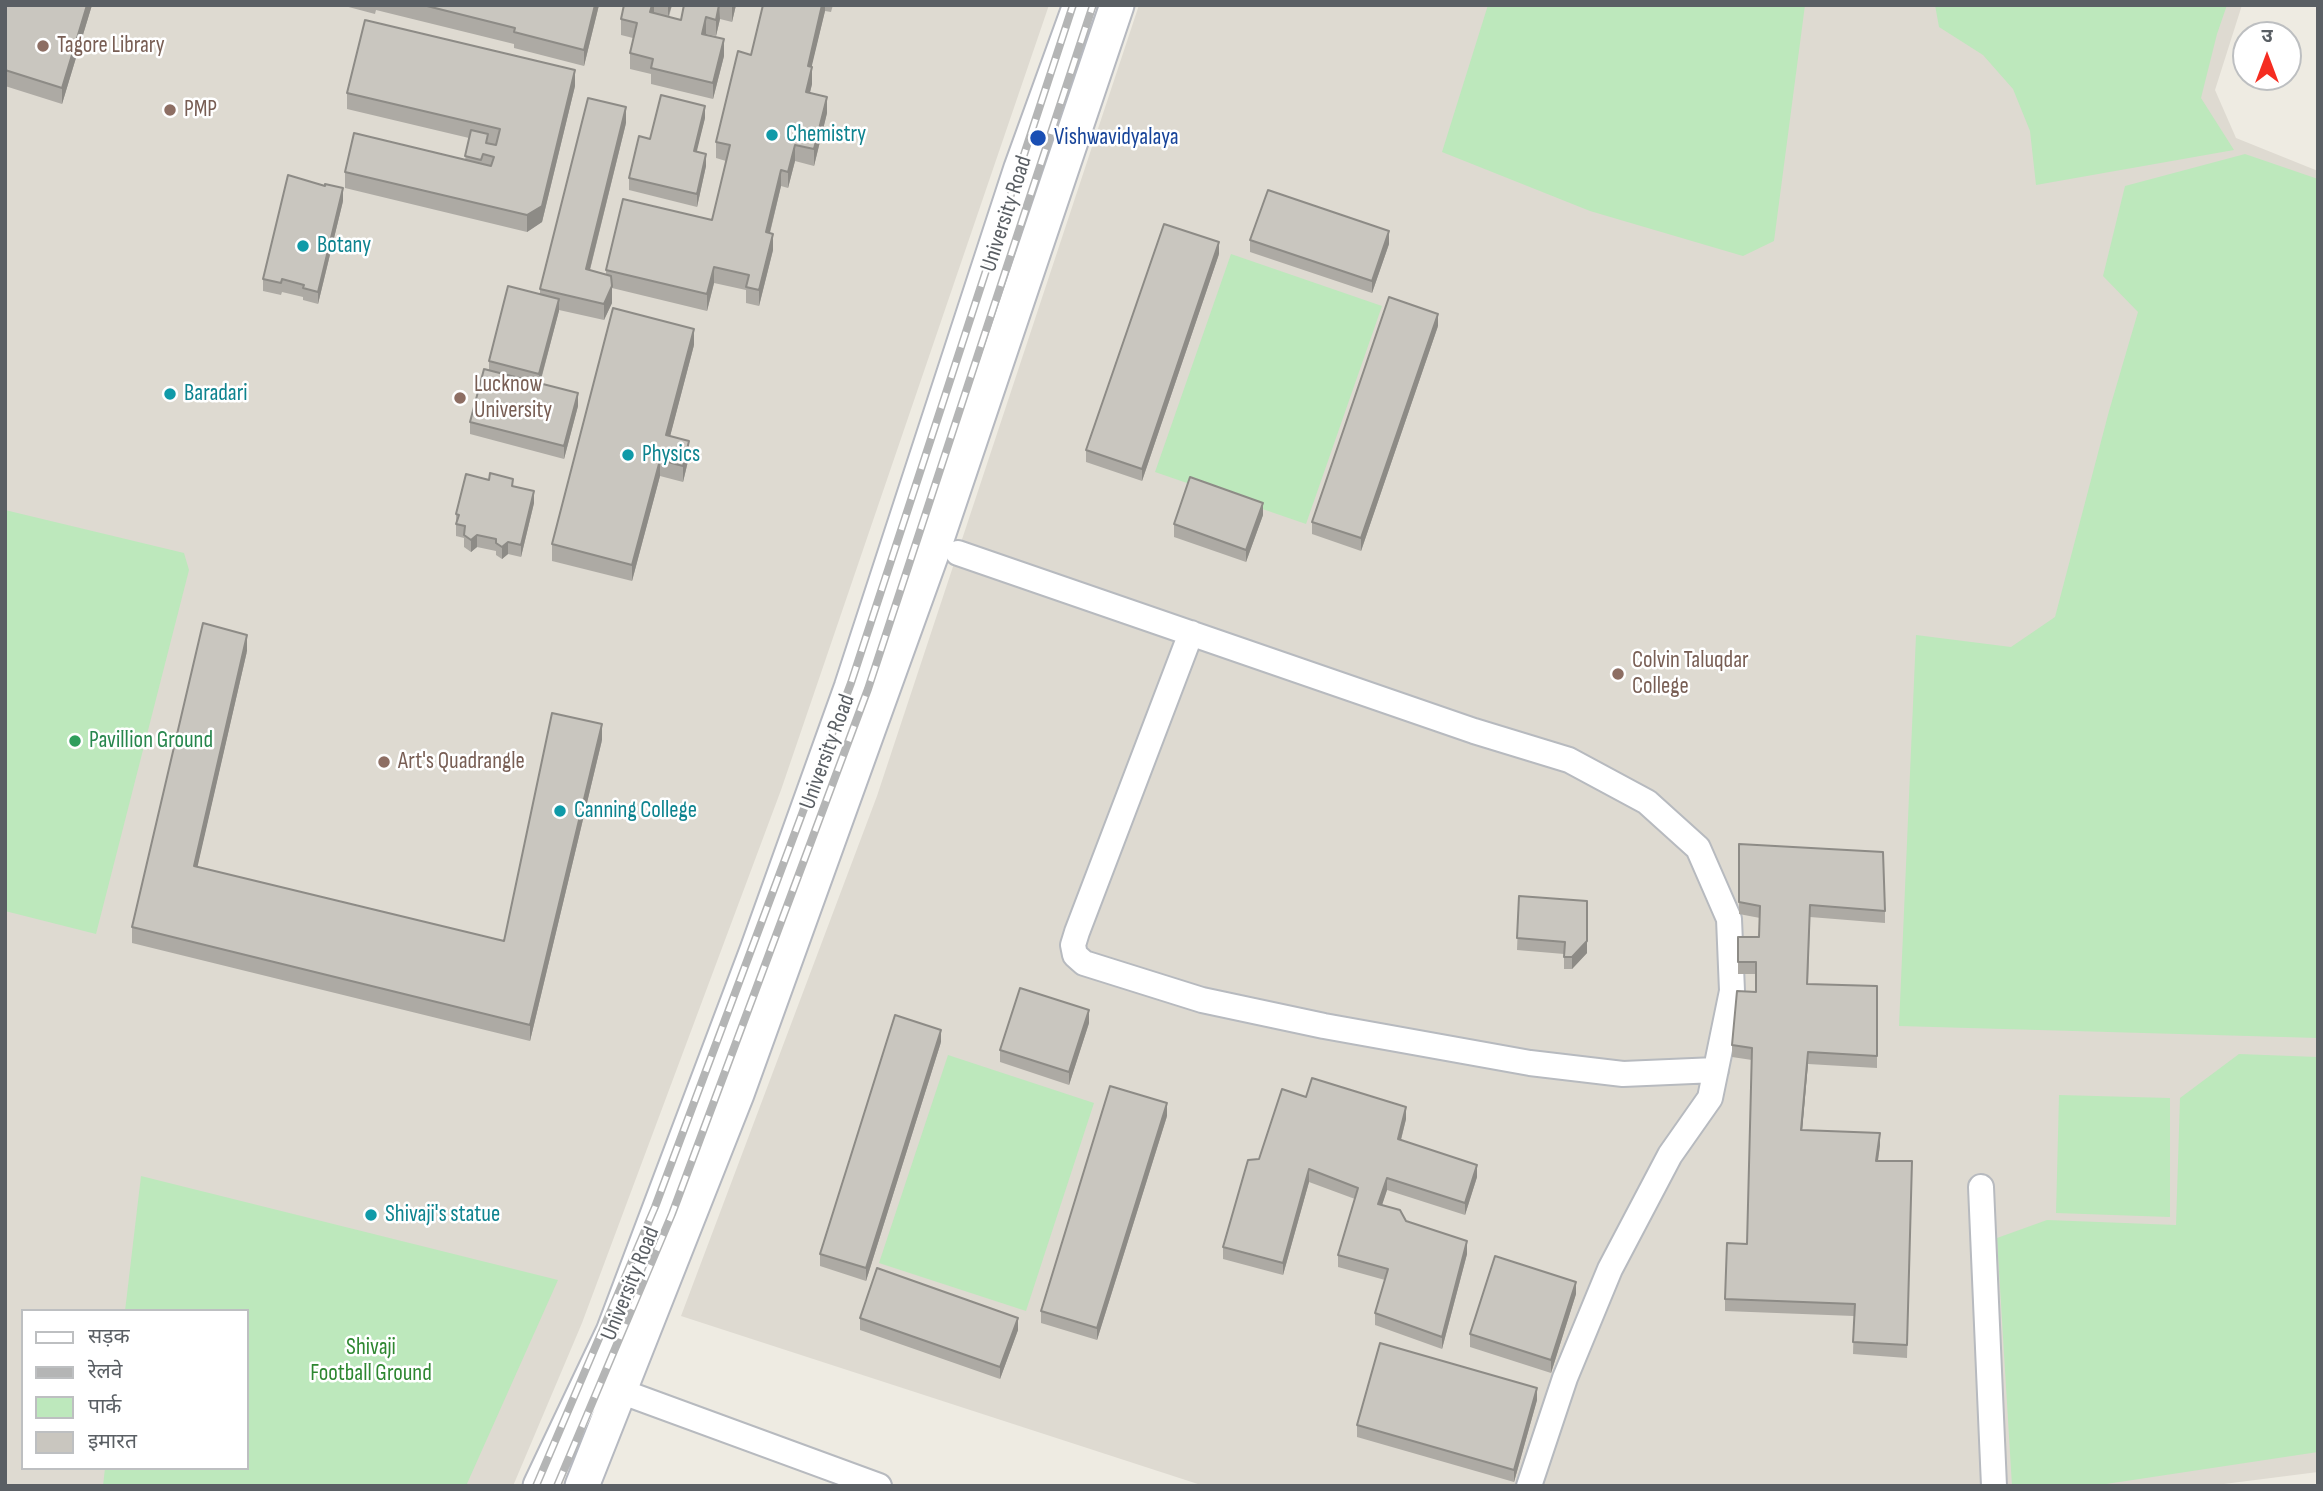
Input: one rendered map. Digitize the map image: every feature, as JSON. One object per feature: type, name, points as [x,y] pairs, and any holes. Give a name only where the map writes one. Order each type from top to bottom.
[{"type":"main road","name":"University Road","points":[[582,1486],[620,1391],[653,1270],[852,688],[1021,168],[1080,5]]},
{"type":"main road","name":"University Road","points":[[540,1486],[613,1332],[653,1270],[737,1094],[935,545],[1117,5]]},
{"type":"street","points":[[958,553],[1474,732],[1569,760],[1647,802],[1698,848],[1729,919],[1732,991],[1710,1098],[1670,1155],[1610,1269],[1565,1378],[1529,1486]]},
{"type":"street","points":[[1191,634],[1077,932],[1073,945],[1075,955],[1084,963],[1202,1000],[1530,1063],[1623,1074],[1716,1070]]},
{"type":"street","points":[[1981,1187],[1994,1486]]},
{"type":"street","points":[[620,1391],[879,1486]]},
{"type":"shaded area","name":"Lucknow University","points":[[5,5],[1049,5],[781,790],[582,1323],[513,1486],[5,1486]]},
{"type":"shaded area","name":"Colvin Taluqdar College","points":[[1139,5],[2242,5],[2237,21],[2232,21],[2232,36],[2215,90],[2236,138],[2318,171],[2318,1472],[2208,1486],[1204,1486],[681,1316],[877,796]]},
{"type":"green space","points":[[1488,5],[1805,5],[1774,241],[1743,256],[1590,211],[1442,152]]},
{"type":"green space","points":[[1935,5],[2227,5],[2201,98],[2234,150],[2036,185],[2030,131],[2013,89],[1983,55],[1939,27]]},
{"type":"green space","points":[[2245,154],[2318,179],[2318,1038],[1899,1026],[1916,635],[2011,647],[2055,617],[2138,312],[2103,276],[2125,186]]},
{"type":"green space","points":[[1231,254],[1382,306],[1306,524],[1155,472]]},
{"type":"green space","name":"Pavillion Ground","points":[[5,510],[184,553],[189,570],[96,934],[5,911]]},
{"type":"green space","points":[[2239,1054],[2318,1057],[2318,1452],[2093,1486],[2012,1486],[1997,1238],[2047,1220],[2176,1225],[2180,1098]]},
{"type":"green space","points":[[948,1055],[1094,1103],[1026,1311],[879,1263]]},
{"type":"green space","points":[[2059,1095],[2170,1098],[2170,1217],[2056,1213]]},
{"type":"green space","name":"Shivaji Football Ground","points":[[141,1176],[558,1280],[466,1486],[103,1486],[105,1470],[248,1470],[248,1309],[125,1309]]},
{"type":"building","name":"Tagore Library","points":[[5,5],[87,5],[62,88],[5,70]]},
{"type":"building","points":[[423,5],[595,5],[584,50],[514,32],[515,28]]},
{"type":"building","points":[[624,5],[652,5],[650,12],[681,20],[684,5],[719,5],[716,20],[706,17],[702,34],[724,39],[713,83],[651,68],[653,59],[630,53],[637,23],[621,19]]},
{"type":"building","name":"Chemistry","points":[[763,5],[822,5],[808,66],[812,67],[806,92],[827,97],[814,149],[795,145],[788,172],[781,170],[766,232],[773,234],[759,290],[746,287],[749,275],[714,267],[707,294],[606,270],[623,199],[712,220],[730,145],[716,142],[738,51],[751,55]]},
{"type":"building","points":[[365,20],[575,70],[542,206],[527,215],[345,172],[354,133],[491,166],[494,157],[483,154],[481,160],[465,156],[471,130],[488,134],[486,143],[496,145],[500,129],[347,93]]},
{"type":"building","points":[[661,95],[705,106],[694,151],[706,154],[697,194],[629,178],[639,136],[650,139]]},
{"type":"building","points":[[588,98],[626,107],[586,269],[611,276],[612,286],[604,304],[540,289]]},
{"type":"building","name":"Botany","points":[[288,175],[325,186],[343,188],[318,292],[282,279],[281,283],[263,279]]},
{"type":"building","points":[[1268,190],[1389,231],[1372,281],[1250,240]]},
{"type":"building","points":[[1164,224],[1219,242],[1142,469],[1086,450]]},
{"type":"building","points":[[508,286],[559,299],[539,374],[489,361]]},
{"type":"building","points":[[1389,297],[1438,314],[1361,538],[1312,522]]},
{"type":"building","name":"Physics","points":[[613,308],[694,329],[666,435],[689,441],[683,466],[660,460],[632,565],[552,544]]},
{"type":"building","points":[[484,369],[578,393],[564,446],[470,422]]},
{"type":"building","points":[[490,473],[513,479],[512,486],[534,491],[521,545],[508,542],[502,547],[496,543],[496,539],[477,535],[471,540],[464,535],[465,526],[456,524],[466,474],[489,480]]},
{"type":"building","points":[[1190,477],[1263,503],[1246,550],[1174,524]]},
{"type":"building","name":"Canning College","points":[[203,623],[247,635],[194,866],[504,941],[552,713],[602,724],[530,1025],[132,927]]},
{"type":"building","points":[[1739,844],[1883,852],[1885,911],[1810,905],[1807,984],[1877,986],[1877,1056],[1808,1052],[1801,1130],[1880,1133],[1876,1161],[1912,1161],[1907,1345],[1853,1342],[1855,1304],[1725,1299],[1727,1243],[1747,1244],[1752,1048],[1732,1045],[1737,991],[1756,992],[1756,962],[1738,962],[1738,937],[1759,937],[1760,906],[1739,902]]},
{"type":"building","points":[[1519,896],[1587,901],[1587,941],[1572,957],[1564,957],[1565,942],[1517,938]]},
{"type":"building","points":[[1020,988],[1089,1010],[1069,1072],[1000,1050]]},
{"type":"building","points":[[895,1015],[941,1030],[866,1268],[820,1254]]},
{"type":"building","points":[[1312,1078],[1406,1107],[1398,1139],[1477,1165],[1465,1203],[1387,1178],[1378,1204],[1400,1210],[1406,1221],[1467,1241],[1442,1337],[1375,1313],[1388,1269],[1338,1255],[1358,1188],[1309,1169],[1283,1263],[1223,1247],[1248,1160],[1259,1159],[1282,1089],[1306,1097]]},
{"type":"building","points":[[1110,1086],[1167,1103],[1097,1328],[1041,1311]]},
{"type":"building","points":[[1495,1256],[1576,1282],[1551,1360],[1470,1334]]},
{"type":"building","points":[[877,1268],[1018,1318],[1000,1367],[860,1318]]},
{"type":"building","points":[[1380,1343],[1537,1388],[1514,1470],[1357,1425]]},
{"type":"railway","points":[[536,1486],[655,1207],[851,683],[1073,5]]},
{"type":"railway","points":[[557,1486],[672,1214],[868,689],[1093,5]]},
{"type":"place","name":"Tagore Library","points":[[43,46]]},
{"type":"place","name":"PMP","points":[[170,110]]},
{"type":"place","name":"Chemistry","points":[[772,135]]},
{"type":"place","name":"Vishwavidyalaya","points":[[1038,138]]},
{"type":"place","name":"Botany","points":[[303,246]]},
{"type":"place","name":"Baradari","points":[[170,394]]},
{"type":"place","name":"Lucknow University","points":[[460,398]]},
{"type":"place","name":"Physics","points":[[628,455]]},
{"type":"place","name":"Colvin Taluqdar College","points":[[1618,674]]},
{"type":"place","name":"Pavillion Ground","points":[[75,741]]},
{"type":"place","name":"Art's Quadrangle","points":[[384,762]]},
{"type":"place","name":"Canning College","points":[[560,811]]},
{"type":"place","name":"Shivaji's statue","points":[[371,1215]]}]
